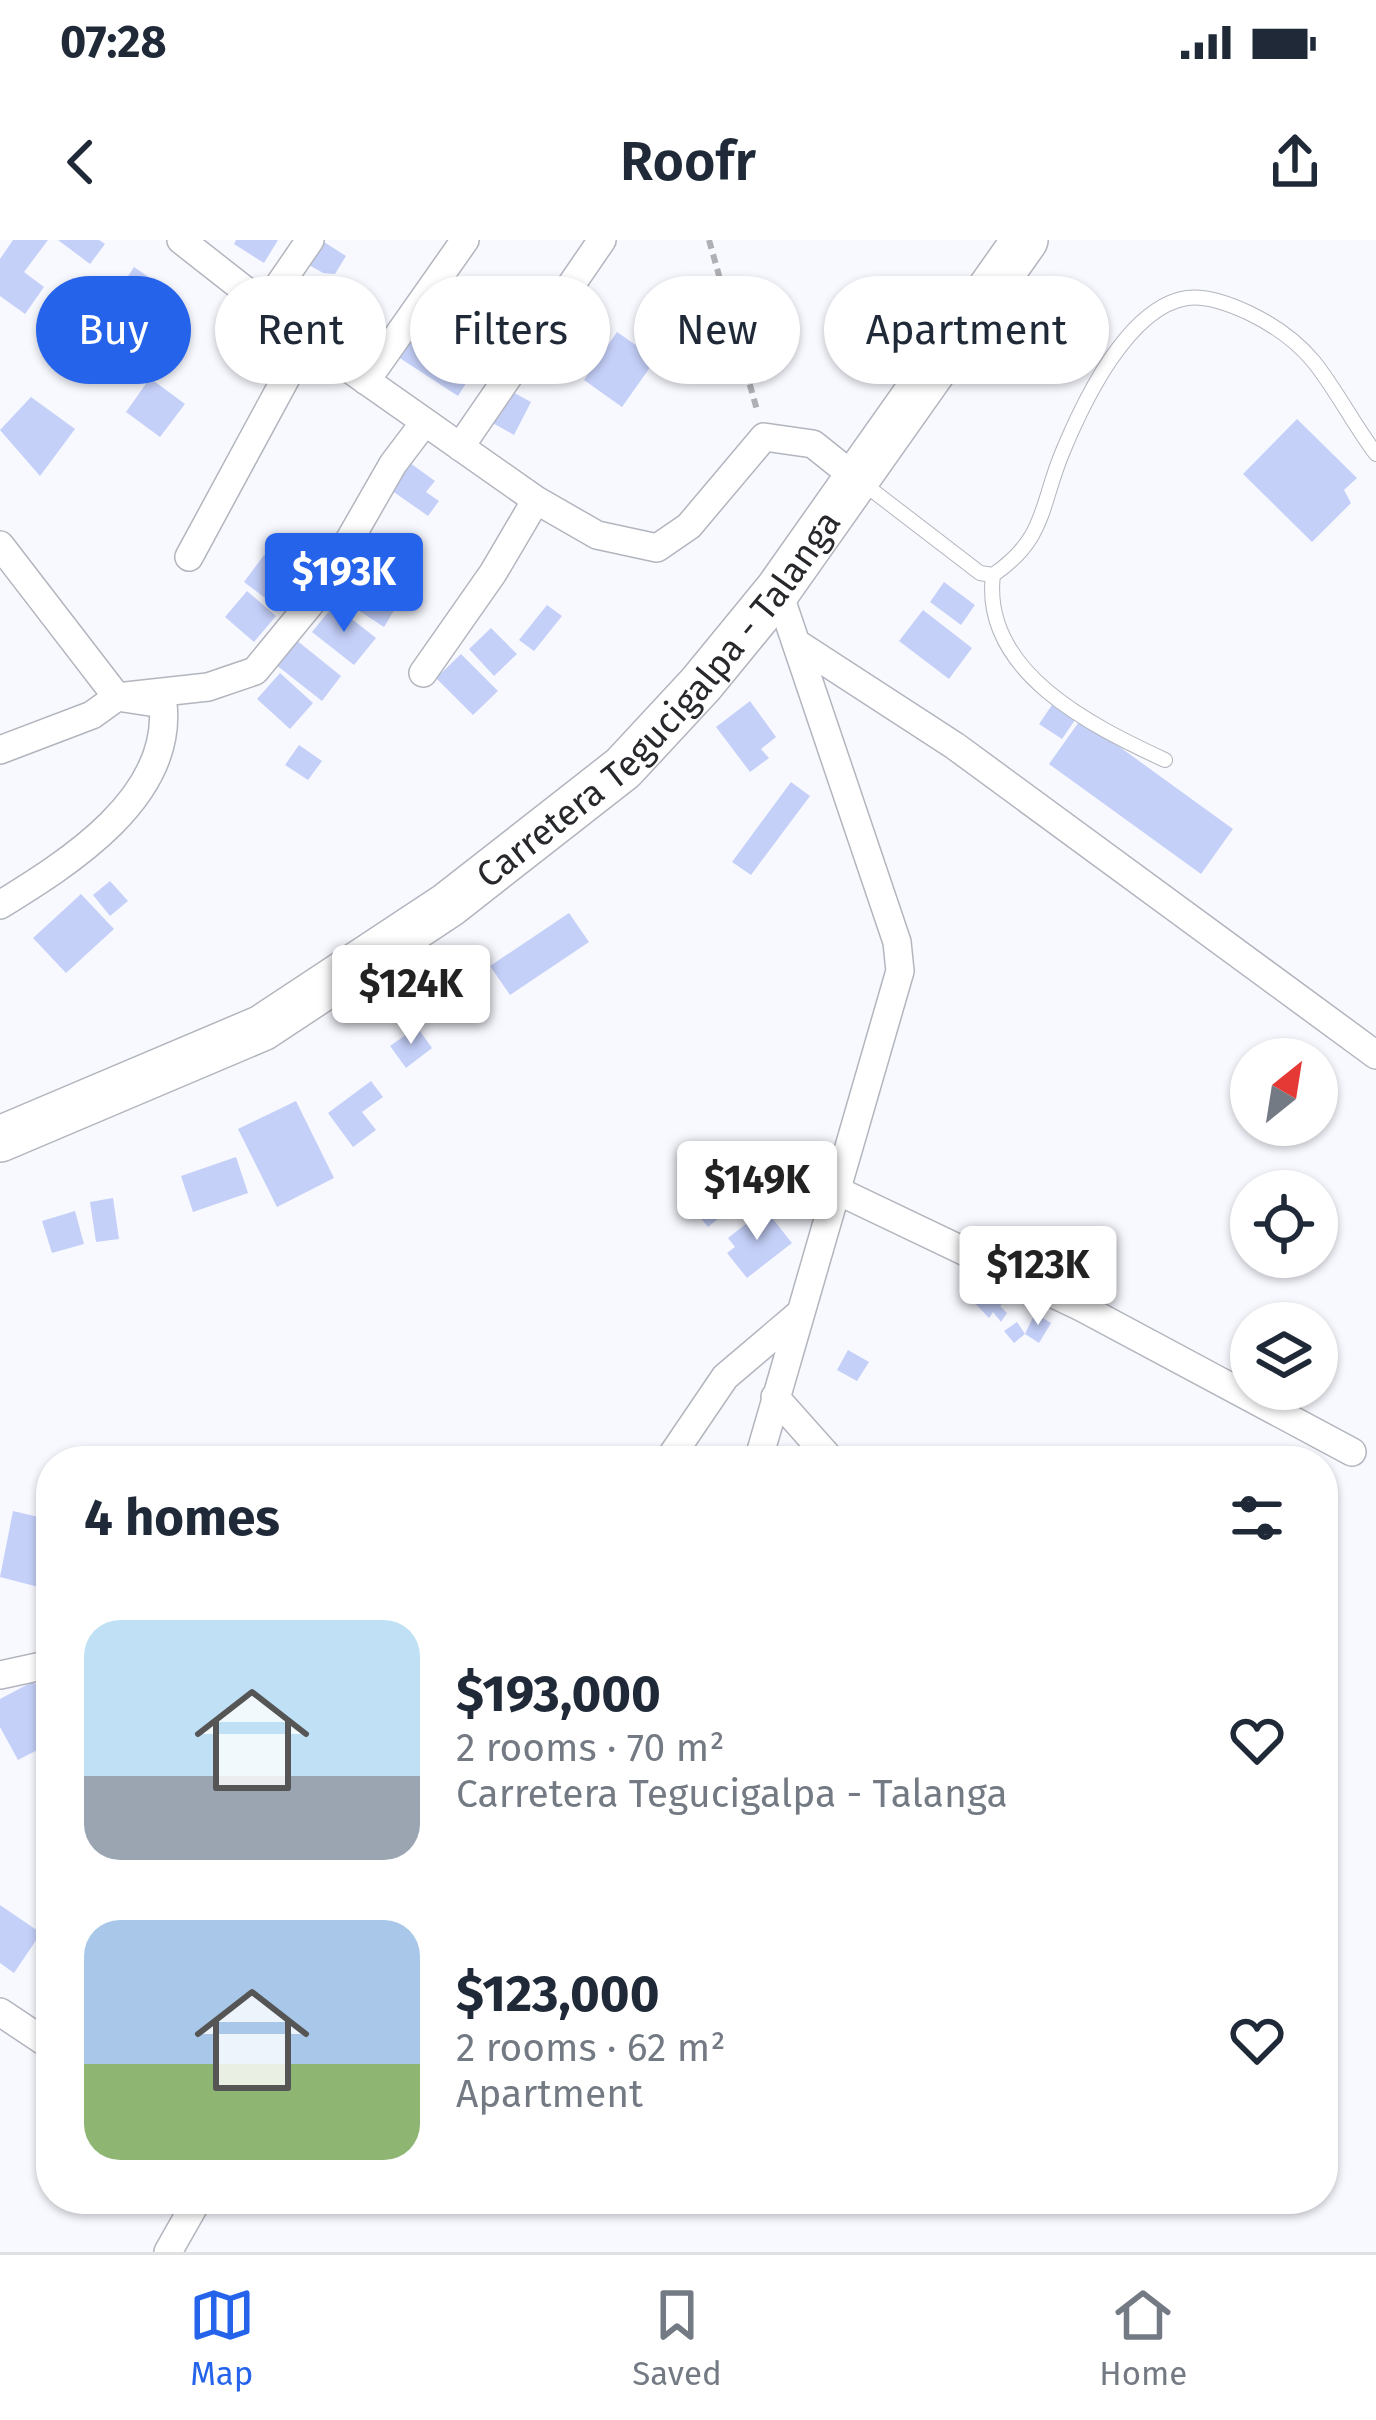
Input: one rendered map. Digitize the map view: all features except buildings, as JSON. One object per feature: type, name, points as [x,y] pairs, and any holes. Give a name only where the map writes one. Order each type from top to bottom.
[{"type":"main road","name":"Carretera Tegucigalpa - Talanga","points":[[0,1138],[262,1028],[448,905],[623,768],[701,684],[778,590],[1025,240]]},
{"type":"street","points":[[181,240],[226,276]]},
{"type":"street","points":[[285,276],[310,240]]},
{"type":"street","points":[[386,353],[465,240]]},
{"type":"street","points":[[460,447],[602,240]]},
{"type":"street","points":[[189,557],[283,384]]},
{"type":"street","points":[[370,384],[536,500],[597,535],[657,548],[689,526],[764,436],[813,443],[858,479]]},
{"type":"street","points":[[0,750],[92,715],[117,697],[208,687],[255,671],[319,593],[393,464],[424,423]]},
{"type":"street","points":[[422,674],[493,573],[536,500]]},
{"type":"street","points":[[0,545],[117,697],[163,704],[165,724],[141,784],[115,820],[64,865],[0,905]]},
{"type":"street","points":[[762,1446],[900,971],[897,942],[778,590]]},
{"type":"street","points":[[798,644],[955,746],[1376,1055]]},
{"type":"street","points":[[836,1190],[1083,1308],[1352,1452]]},
{"type":"street","points":[[678,1446],[725,1377],[798,1316]]},
{"type":"street","points":[[775,1397],[819,1446]]},
{"type":"street","points":[[0,1675],[36,1667]]},
{"type":"street","points":[[0,2012],[36,2036]]},
{"type":"street","points":[[168,2252],[190,2214]]},
{"type":"lane","points":[[858,479],[980,573],[993,575],[1021,556],[1044,513],[1055,468],[1079,411],[1103,370],[1146,318],[1186,298],[1229,303],[1280,328],[1315,363],[1376,454]]},
{"type":"lane","points":[[993,575],[991,597],[998,626],[1012,653],[1041,685],[1091,722],[1165,760]]},
{"type":"path","points":[[709,240],[764,436]]}]
